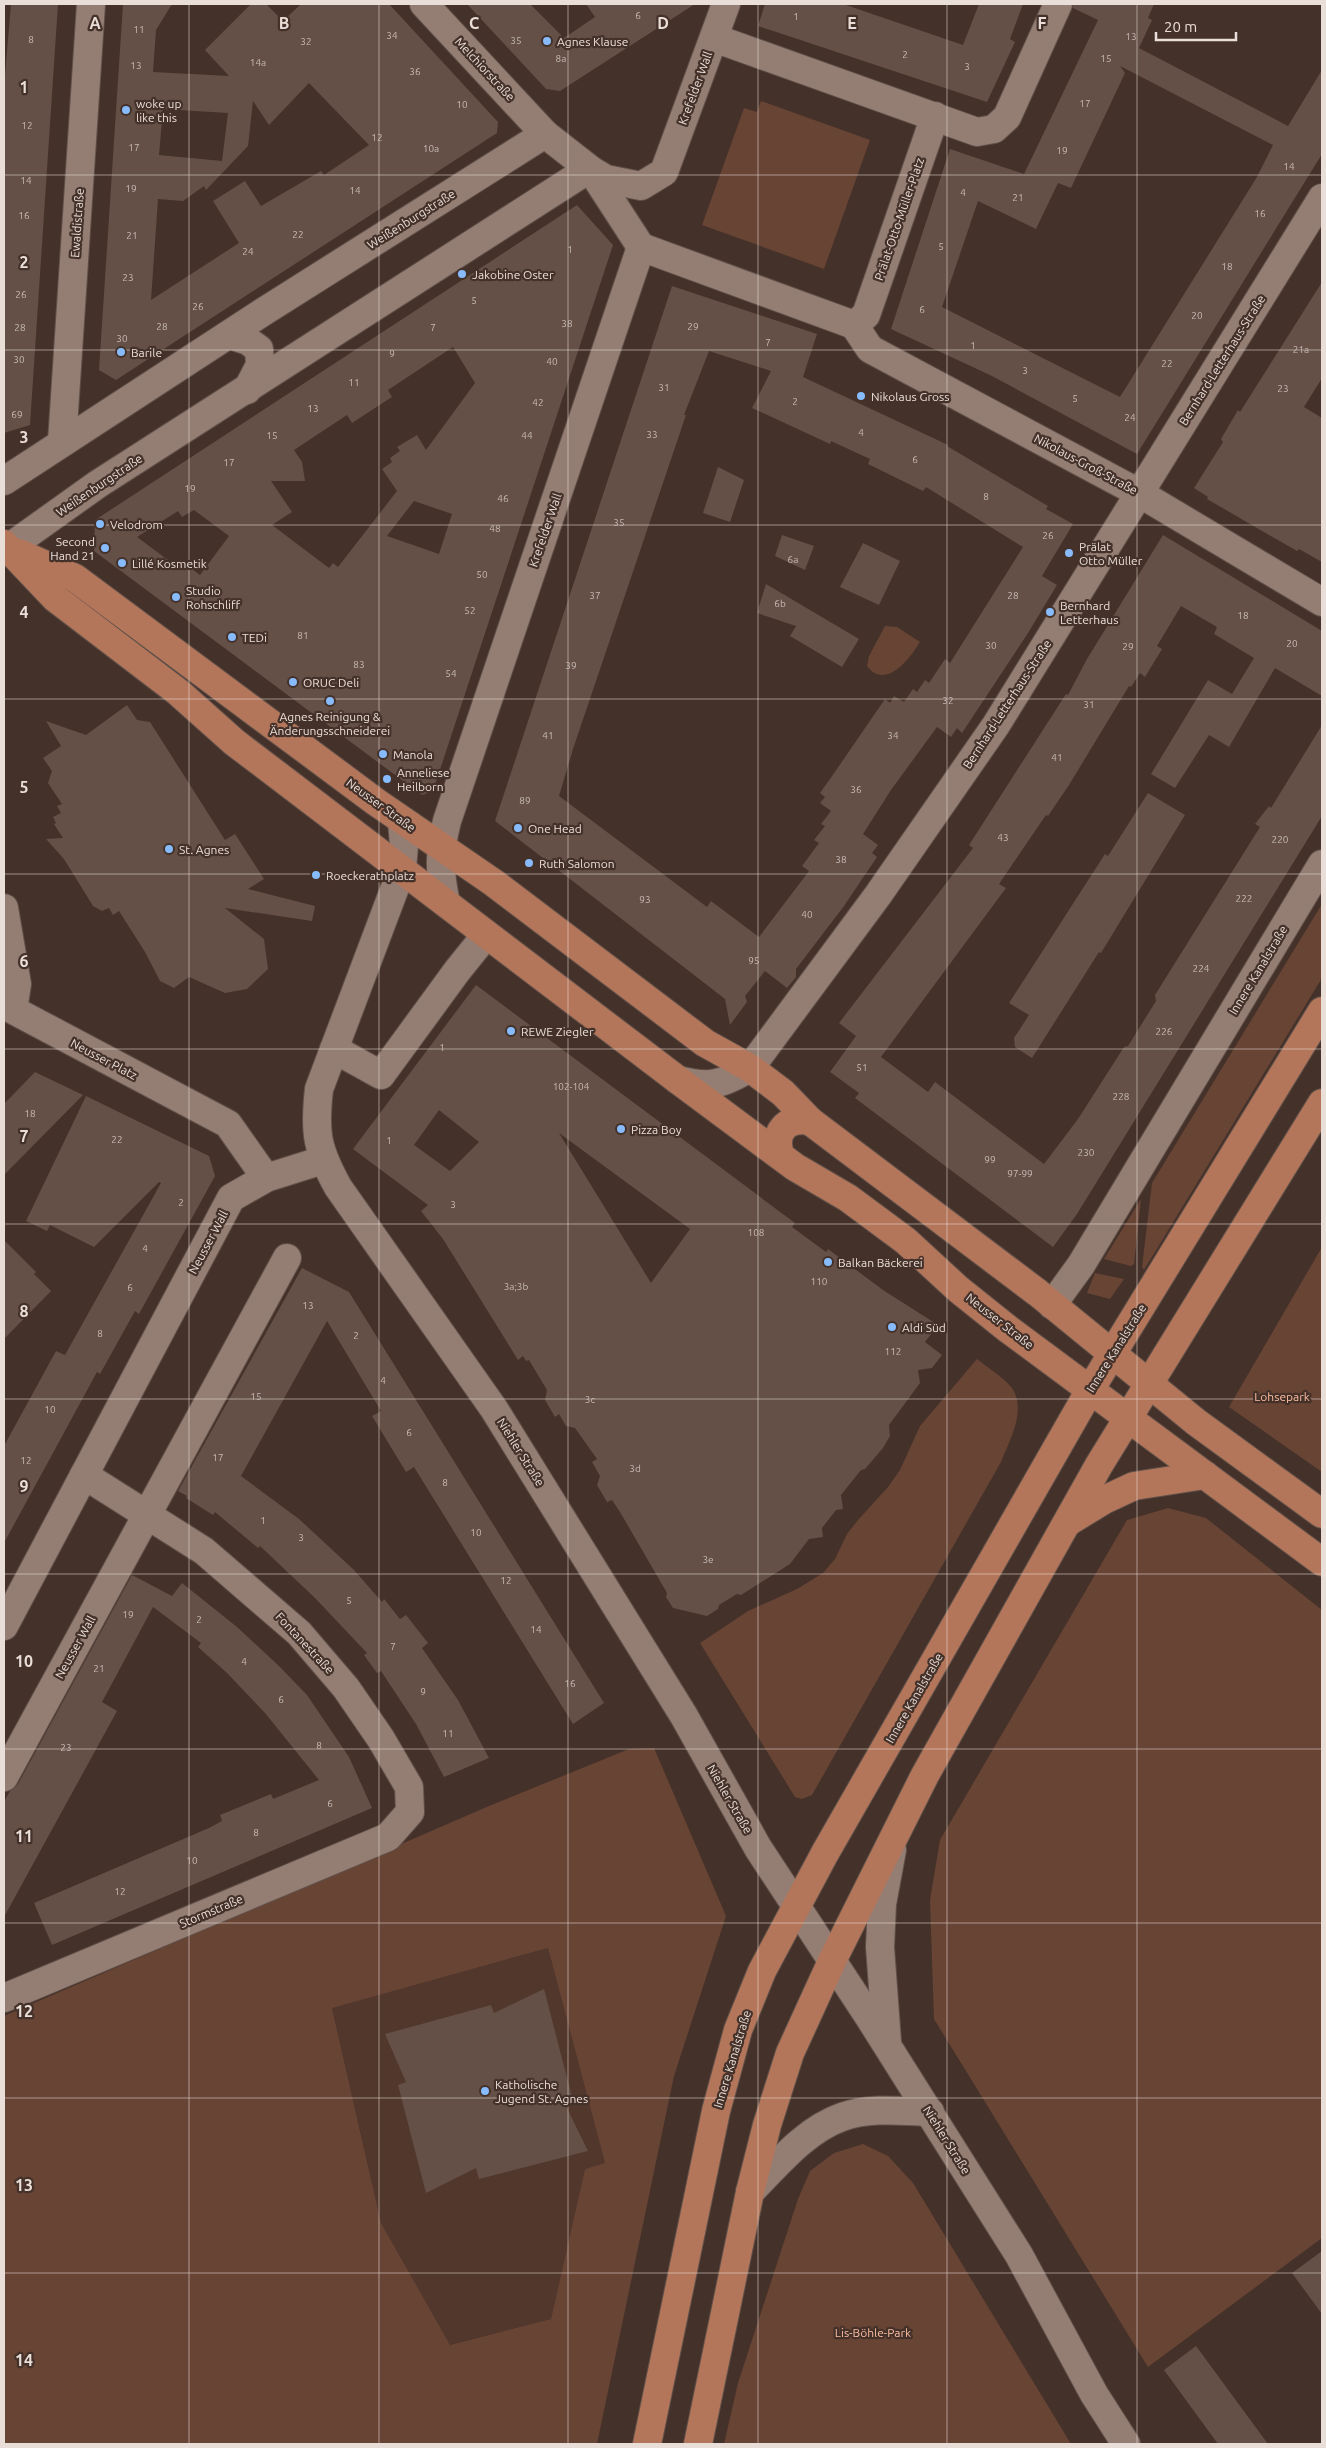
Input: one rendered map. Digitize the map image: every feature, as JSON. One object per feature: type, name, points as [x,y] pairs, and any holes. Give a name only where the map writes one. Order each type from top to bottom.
[{"type":"main road","name":"Neusser Straße","points":[[5,548],[75,578],[402,821],[494,883],[706,1043],[750,1068],[783,1092],[810,1121],[1052,1305],[1151,1383],[1196,1422],[1322,1514]]},
{"type":"main road","name":"Neusser Straße","points":[[5,548],[55,598],[178,692],[234,742],[486,935],[780,1156],[848,1198],[906,1241],[1008,1329],[1322,1562]]},
{"type":"main road","name":"Innere Kanalstraße","points":[[647,2444],[716,2111],[738,2030],[758,1980],[795,1907],[1090,1390],[1322,1011]]},
{"type":"main road","points":[[698,2444],[750,2192],[767,2125],[790,2053],[832,1961],[925,1774],[1067,1522],[1128,1418],[1322,1103]]},
{"type":"main road","points":[[780,1156],[777,1144],[778,1136],[783,1128],[790,1122],[810,1121]]},
{"type":"main road","points":[[1067,1522],[1104,1500],[1134,1486],[1205,1475]]},
{"type":"street","name":"Ewaldistraße","points":[[62,442],[91,4]]},
{"type":"street","name":"Melchiorstraße","points":[[424,4],[545,134]]},
{"type":"street","name":"Krefelder Wall","points":[[590,170],[606,179],[640,186],[664,172],[726,4]]},
{"type":"street","points":[[714,38],[978,132],[994,129],[1007,117],[1058,4]]},
{"type":"street","name":"Prälat-Otto-Müller-Platz","points":[[854,325],[866,315],[935,116]]},
{"type":"street","name":"Weißenburgstraße","points":[[4,482],[62,442],[545,134]]},
{"type":"street","points":[[545,134],[590,170],[641,247],[854,325]]},
{"type":"street","name":"Weißenburgstraße","points":[[5,548],[98,484],[590,170]]},
{"type":"street","name":"Bernhard-Letterhaus-Straße","points":[[750,1068],[878,895],[996,725],[1322,198]]},
{"type":"street","name":"Krefelder Wall","points":[[446,903],[440,875],[440,847],[641,247]]},
{"type":"street","name":"Nikolaus-Groß-Straße","points":[[854,325],[870,349],[1139,493],[1322,602]]},
{"type":"street","points":[[230,335],[248,341],[259,349],[260,364],[247,390]]},
{"type":"street","points":[[323,1160],[316,1120],[319,1089],[402,870],[404,845],[402,821]]},
{"type":"street","name":"Innere Kanalstraße","points":[[1052,1305],[1081,1265],[1322,864]]},
{"type":"street","name":"Neusser Platz","points":[[4,908],[18,984],[8,1015],[228,1124],[266,1178]]},
{"type":"street","points":[[334,1049],[381,1075],[457,971],[486,935]]},
{"type":"street","name":"Neusser Straße","points":[[678,1080],[702,1086],[732,1079],[750,1068]]},
{"type":"street","name":"Neusser Wall","points":[[4,1626],[231,1198],[266,1178],[323,1160]]},
{"type":"street","name":"Niehler Straße","points":[[323,1160],[338,1187],[494,1409],[684,1716],[729,1799],[795,1907],[887,2045],[1019,2255],[1094,2394],[1126,2444]]},
{"type":"street","name":"Neusser Wall","points":[[4,1777],[287,1258]]},
{"type":"street","points":[[84,1475],[147,1517]]},
{"type":"street","name":"Fontanestraße","points":[[147,1517],[204,1551],[299,1633],[346,1688],[381,1739],[409,1787],[410,1812]]},
{"type":"street","name":"Stormstraße","points":[[4,1998],[388,1837],[410,1812]]},
{"type":"street","points":[[887,2045],[880,1947],[882,1904],[894,1836]]},
{"type":"street","points":[[750,2192],[803,2141],[842,2117],[881,2110],[930,2112]]},
{"type":"shaded area","points":[[548,1948],[605,2163],[585,2169],[551,2319],[449,2345],[381,2223],[332,2007]]},
{"type":"green space","points":[[761,101],[870,140],[824,269],[702,225],[744,108],[757,112]]},
{"type":"green space","points":[[885,626],[897,627],[920,642],[904,663],[889,674],[882,675],[874,673],[867,666],[869,656]]},
{"type":"green space","points":[[1322,904],[1322,978],[1144,1270],[1142,1267],[1152,1183]]},
{"type":"green space","points":[[1141,1199],[1134,1264],[1131,1266],[1104,1259]]},
{"type":"green space","name":"Lohsepark","points":[[1322,1247],[1322,1472],[1229,1407]]},
{"type":"green space","points":[[1095,1273],[1124,1279],[1110,1299],[1087,1293]]},
{"type":"green space","points":[[977,1359],[1003,1379],[1016,1395],[1018,1405],[1015,1425],[1001,1462],[812,1795],[802,1799],[795,1797],[700,1643],[748,1611],[797,1589],[823,1573],[835,1559],[847,1534],[888,1487],[900,1470],[920,1426]]},
{"type":"green space","points":[[1168,1508],[1206,1518],[1322,1610],[1322,2238],[1148,2367],[934,2019],[930,1900],[940,1840],[1127,1520]]},
{"type":"green space","points":[[654,1748],[726,1916],[674,2076],[597,2444],[4,2444],[4,2016],[489,1806],[629,1749]],"holes":[[[548,1948],[605,2163],[585,2169],[551,2319],[450,2345],[381,2223],[332,2008]]]},
{"type":"green space","name":"Lis-Böhle-Park","points":[[863,2144],[888,2156],[913,2183],[1071,2444],[724,2444],[738,2383],[798,2199],[810,2171],[834,2153]]},
{"type":"building","points":[[11,4],[58,4],[30,425],[4,433],[4,87]]},
{"type":"building","points":[[123,4],[172,4],[156,30],[153,72],[229,76],[205,50],[251,4],[266,4],[283,21],[301,4],[389,4],[498,122],[497,133],[116,380],[99,370]],"holes":[[[309,83],[369,145],[324,175],[321,171],[261,206],[245,181],[213,201],[239,243],[151,300],[158,199],[183,201],[204,186],[206,190],[248,146],[253,101],[269,125]],[[163,109],[228,113],[222,161],[159,155]]]},
{"type":"building","points":[[467,4],[530,4],[564,38],[595,17],[586,4],[695,4],[560,91],[546,89]]},
{"type":"building","points":[[765,4],[843,4],[963,45],[979,4],[1023,4],[1010,39],[1015,42],[987,102],[758,26]]},
{"type":"building","points":[[1073,4],[1154,4],[1148,18],[1152,20],[1139,48],[1288,126],[1322,70],[1322,154],[1137,454],[992,376],[891,329],[950,149],[1024,174],[1098,20],[1073,8]],"holes":[[[1120,66],[1273,145],[1257,177],[1120,397],[942,307],[978,201],[1036,229],[1058,183],[1071,188],[1125,73]]]},
{"type":"building","points":[[577,205],[613,245],[433,791],[422,795],[94,551],[95,520]],"holes":[[[453,347],[475,383],[426,450],[417,435],[397,447],[400,451],[390,458],[392,462],[382,469],[397,491],[338,567],[333,563],[329,568],[272,525],[292,512],[271,481],[305,481],[302,462],[294,450],[347,415],[352,423],[392,397],[388,390]],[[414,501],[452,514],[439,554],[387,536]],[[194,510],[229,536],[200,575],[180,560],[176,566],[137,537],[178,511],[182,517]]]},
{"type":"building","points":[[1322,282],[1322,378],[1304,407],[1322,418],[1322,562],[1299,549],[1297,551],[1283,543],[1207,499],[1208,497],[1194,488],[1223,442],[1221,439],[1238,410],[1240,412]]},
{"type":"building","points":[[672,286],[817,334],[803,377],[948,445],[1048,506],[1046,509],[1073,524],[1042,576],[1057,585],[1028,633],[962,733],[957,728],[951,737],[937,727],[891,790],[863,834],[878,845],[872,853],[877,857],[844,906],[796,969],[796,977],[787,988],[765,971],[745,996],[747,1002],[730,1025],[725,999],[495,821]],"holes":[[[709,351],[771,371],[752,408],[830,444],[831,441],[870,459],[868,464],[923,491],[926,487],[1023,547],[950,663],[945,659],[929,683],[925,680],[917,692],[913,689],[904,702],[894,696],[890,703],[885,699],[820,793],[825,797],[820,803],[831,811],[821,824],[825,826],[814,840],[819,843],[802,866],[809,871],[759,937],[711,901],[707,907],[559,796],[573,749],[686,415],[684,415]]]},
{"type":"building","points":[[718,467],[744,480],[730,522],[703,513]]},
{"type":"building","points":[[782,535],[814,546],[805,570],[775,556]]},
{"type":"building","points":[[1163,535],[1322,631],[1322,696],[1275,668],[1229,747],[1209,735],[1175,788],[1151,774],[1208,680],[1232,694],[1254,658],[1214,634],[1217,627],[1181,606],[1157,646],[1162,649],[1145,677],[1140,673],[1131,687],[1129,686],[1069,785],[999,884],[1006,888],[881,1057],[928,1092],[935,1082],[1044,1164],[1078,1119],[1124,1047],[1128,1046],[1156,1001],[1155,995],[1260,827],[1255,824],[1269,806],[1271,808],[1322,725],[1322,816],[1077,1214],[1053,1247],[855,1098],[859,1093],[830,1072],[856,1036],[839,1023],[973,848],[969,845],[1066,694],[1068,695],[1087,659]]},
{"type":"building","points":[[863,543],[900,561],[879,605],[840,587]]},
{"type":"building","points":[[766,584],[859,639],[842,667],[790,636],[796,626],[757,613]]},
{"type":"building","name":"St. Agnes","points":[[127,705],[137,720],[150,722],[225,840],[235,834],[264,879],[248,889],[315,906],[312,921],[225,908],[264,939],[268,969],[247,989],[225,993],[189,977],[174,988],[160,981],[145,952],[119,911],[113,915],[109,908],[102,911],[93,906],[64,859],[46,839],[63,838],[54,824],[56,823],[53,817],[61,813],[57,806],[62,804],[48,783],[52,771],[43,758],[61,746],[46,721],[86,735]]},
{"type":"building","points":[[1148,793],[1185,815],[1101,953],[1099,952],[1032,1058],[1015,1047],[1014,1038],[1029,1015],[1009,1003],[1105,854],[1108,856]]},
{"type":"building","points":[[476,985],[795,1223],[792,1227],[826,1252],[828,1249],[883,1290],[938,1325],[925,1342],[942,1355],[932,1368],[918,1370],[920,1383],[889,1425],[890,1436],[883,1448],[865,1469],[861,1470],[841,1495],[843,1509],[836,1510],[822,1528],[823,1537],[809,1539],[790,1564],[741,1595],[737,1594],[719,1605],[718,1609],[707,1616],[673,1608],[666,1597],[667,1593],[620,1512],[612,1500],[607,1502],[597,1485],[600,1476],[592,1462],[597,1459],[575,1428],[566,1426],[559,1414],[555,1417],[545,1400],[547,1390],[529,1360],[526,1361],[523,1356],[518,1360],[443,1239],[421,1211],[428,1205],[353,1149]],"holes":[[[439,1110],[479,1142],[450,1171],[414,1145]],[[559,1133],[690,1229],[651,1283]]]},
{"type":"building","points":[[35,1072],[83,1095],[4,1175],[4,1104]]},
{"type":"building","points":[[86,1096],[209,1156],[215,1176],[139,1314],[135,1311],[100,1374],[97,1372],[4,1543],[4,1446],[56,1351],[65,1355],[161,1183],[159,1182],[94,1247],[50,1225],[47,1231],[26,1221]]},
{"type":"building","points":[[4,1240],[36,1272],[34,1274],[51,1291],[4,1339]]},
{"type":"building","points":[[302,1268],[349,1292],[604,1703],[573,1724],[414,1467],[406,1472],[372,1416],[381,1411],[327,1321],[241,1476],[299,1519],[354,1570],[382,1602],[384,1599],[400,1619],[406,1615],[428,1643],[422,1648],[458,1700],[489,1758],[444,1777],[416,1724],[381,1671],[377,1673],[364,1655],[367,1653],[315,1598],[260,1546],[258,1548],[215,1512],[213,1515],[178,1491]]},
{"type":"building","points":[[132,1575],[172,1596],[182,1583],[237,1627],[279,1666],[307,1695],[349,1757],[372,1808],[52,1945],[34,1903],[209,1828],[222,1821],[220,1815],[271,1794],[273,1799],[319,1780],[265,1713],[227,1673],[198,1647],[201,1643],[153,1607],[102,1702],[117,1711],[4,1917],[4,1802],[10,1791],[18,1784]]},
{"type":"building","name":"Katholische Jugend St. Agnes","points":[[544,1989],[572,2097],[563,2100],[588,2151],[479,2179],[476,2168],[426,2193],[398,2085],[406,2082],[385,2034],[491,2005],[494,2013]]},
{"type":"building","points":[[1322,2251],[1322,2314],[1292,2273]]},
{"type":"building","points":[[1196,2346],[1268,2444],[1218,2444],[1164,2370]]},
{"type":"place","name":"Agnes Klause","points":[[547,41]]},
{"type":"place","name":"woke up like this","points":[[126,110]]},
{"type":"place","name":"Jakobine Oster","points":[[462,274]]},
{"type":"place","name":"Barile","points":[[121,352]]},
{"type":"place","name":"Nikolaus Gross","points":[[861,396]]},
{"type":"place","name":"Velodrom","points":[[100,524]]},
{"type":"place","name":"Second Hand 21","points":[[105,548]]},
{"type":"place","name":"Prälat Otto Müller","points":[[1069,553]]},
{"type":"place","name":"Lillé Kosmetik","points":[[122,563]]},
{"type":"place","name":"Studio Rohschliff","points":[[176,597]]},
{"type":"place","name":"Bernhard Letterhaus","points":[[1050,612]]},
{"type":"place","name":"TEDi","points":[[232,637]]},
{"type":"place","name":"ORUC Deli","points":[[293,682]]},
{"type":"place","name":"Agnes Reinigung & Änderungsschneiderei","points":[[330,701]]},
{"type":"place","name":"Manola","points":[[383,754]]},
{"type":"place","name":"Anneliese Heilborn","points":[[387,779]]},
{"type":"place","name":"One Head","points":[[518,828]]},
{"type":"place","name":"St. Agnes","points":[[169,849]]},
{"type":"place","name":"Ruth Salomon","points":[[529,863]]},
{"type":"place","name":"Roeckerathplatz","points":[[316,875]]},
{"type":"place","name":"REWE Ziegler","points":[[511,1031]]},
{"type":"place","name":"Pizza Boy","points":[[621,1129]]},
{"type":"place","name":"Balkan Bäckerei","points":[[828,1262]]},
{"type":"place","name":"Aldi Süd","points":[[892,1327]]},
{"type":"place","name":"Katholische Jugend St. Agnes","points":[[485,2091]]}]
